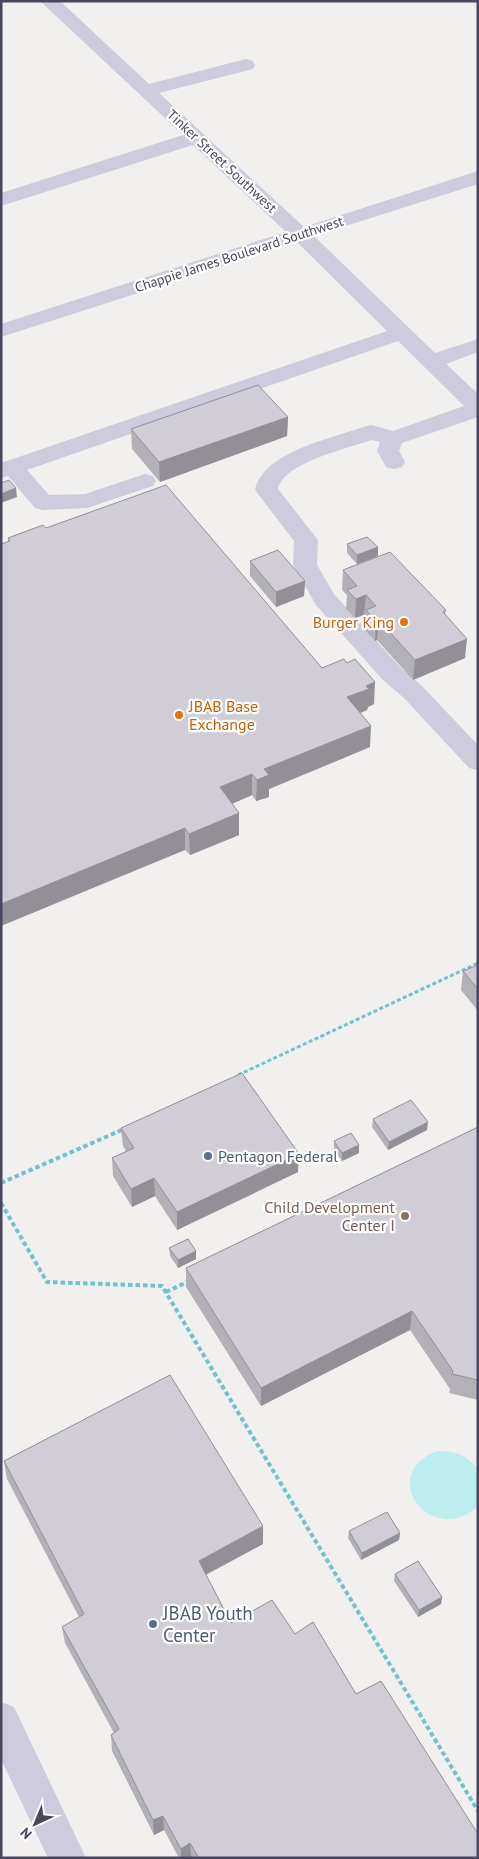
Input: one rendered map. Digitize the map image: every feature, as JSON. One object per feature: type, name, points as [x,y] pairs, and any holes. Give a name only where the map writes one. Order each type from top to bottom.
[{"type":"street","name":"Tinker Street Southwest","points":[[49,1],[300,234],[478,408]]},
{"type":"street","points":[[146,90],[246,65]]},
{"type":"street","points":[[1,200],[197,138]]},
{"type":"street","name":"Chappie James Boulevard Southwest","points":[[1,331],[478,177]]},
{"type":"street","points":[[145,481],[87,501],[43,503],[7,469],[401,332]]},
{"type":"street","points":[[432,362],[478,345]]},
{"type":"street","points":[[478,408],[394,451],[371,432],[291,461],[275,472],[268,481],[266,490],[306,540],[305,566],[325,599],[391,673],[414,693],[478,761]]},
{"type":"street","points":[[1,1720],[68,1858]]},
{"type":"path","points":[[231,1079],[478,963]]},
{"type":"path","points":[[1,1184],[125,1128]]},
{"type":"path","points":[[1,1203],[47,1282],[162,1286],[478,1811]]},
{"type":"path","points":[[166,1292],[193,1279]]},
{"type":"shaded area","points":[[437,1451],[449,1451],[459,1454],[478,1468],[478,1506],[460,1517],[443,1519],[428,1514],[417,1504],[411,1490],[411,1476],[419,1462]]},
{"type":"building","points":[[258,385],[288,417],[159,462],[131,429]]},
{"type":"building","points":[[9,480],[16,488],[1,494],[1,483]]},
{"type":"building","name":"JBAB Base Exchange","points":[[166,485],[322,668],[344,659],[347,663],[355,659],[375,682],[366,686],[369,689],[347,697],[371,726],[264,769],[269,775],[257,780],[252,774],[220,787],[239,813],[189,834],[185,828],[1,904],[1,544],[10,541],[8,538],[43,525],[46,528]]},
{"type":"building","points":[[367,537],[378,547],[357,555],[347,544]]},
{"type":"building","points":[[278,550],[305,581],[276,592],[250,561]]},
{"type":"building","name":"Burger King","points":[[390,552],[446,610],[443,612],[467,639],[415,660],[379,620],[376,621],[366,610],[376,606],[366,595],[356,599],[347,590],[357,586],[343,570]]},
{"type":"building","points":[[478,965],[478,989],[463,971]]},
{"type":"building","name":"Pentagon Federal","points":[[242,1073],[299,1154],[177,1212],[154,1178],[131,1189],[112,1158],[134,1148],[121,1128]]},
{"type":"building","points":[[411,1100],[428,1122],[389,1142],[373,1119]]},
{"type":"building","name":"Child Development Center I","points":[[478,1127],[478,1380],[452,1374],[453,1371],[412,1311],[261,1388],[186,1268]]},
{"type":"building","points":[[351,1133],[359,1145],[342,1153],[334,1141]]},
{"type":"building","points":[[188,1239],[196,1251],[178,1260],[169,1248]]},
{"type":"building","name":"JBAB Youth Center","points":[[170,1375],[263,1526],[199,1561],[231,1623],[272,1600],[295,1634],[313,1622],[356,1694],[381,1681],[478,1834],[478,1858],[199,1858],[190,1843],[181,1849],[163,1816],[153,1820],[111,1735],[119,1729],[62,1627],[84,1614],[4,1461]]},
{"type":"building","points":[[387,1512],[400,1533],[362,1553],[349,1531]]},
{"type":"building","points":[[418,1561],[442,1597],[419,1610],[395,1574]]},
{"type":"place","name":"Burger King","points":[[404,622]]},
{"type":"place","name":"JBAB Base Exchange","points":[[179,715]]},
{"type":"place","name":"Pentagon Federal","points":[[208,1156]]},
{"type":"place","name":"Child Development Center I","points":[[405,1216]]},
{"type":"place","name":"JBAB Youth Center","points":[[153,1624]]}]
